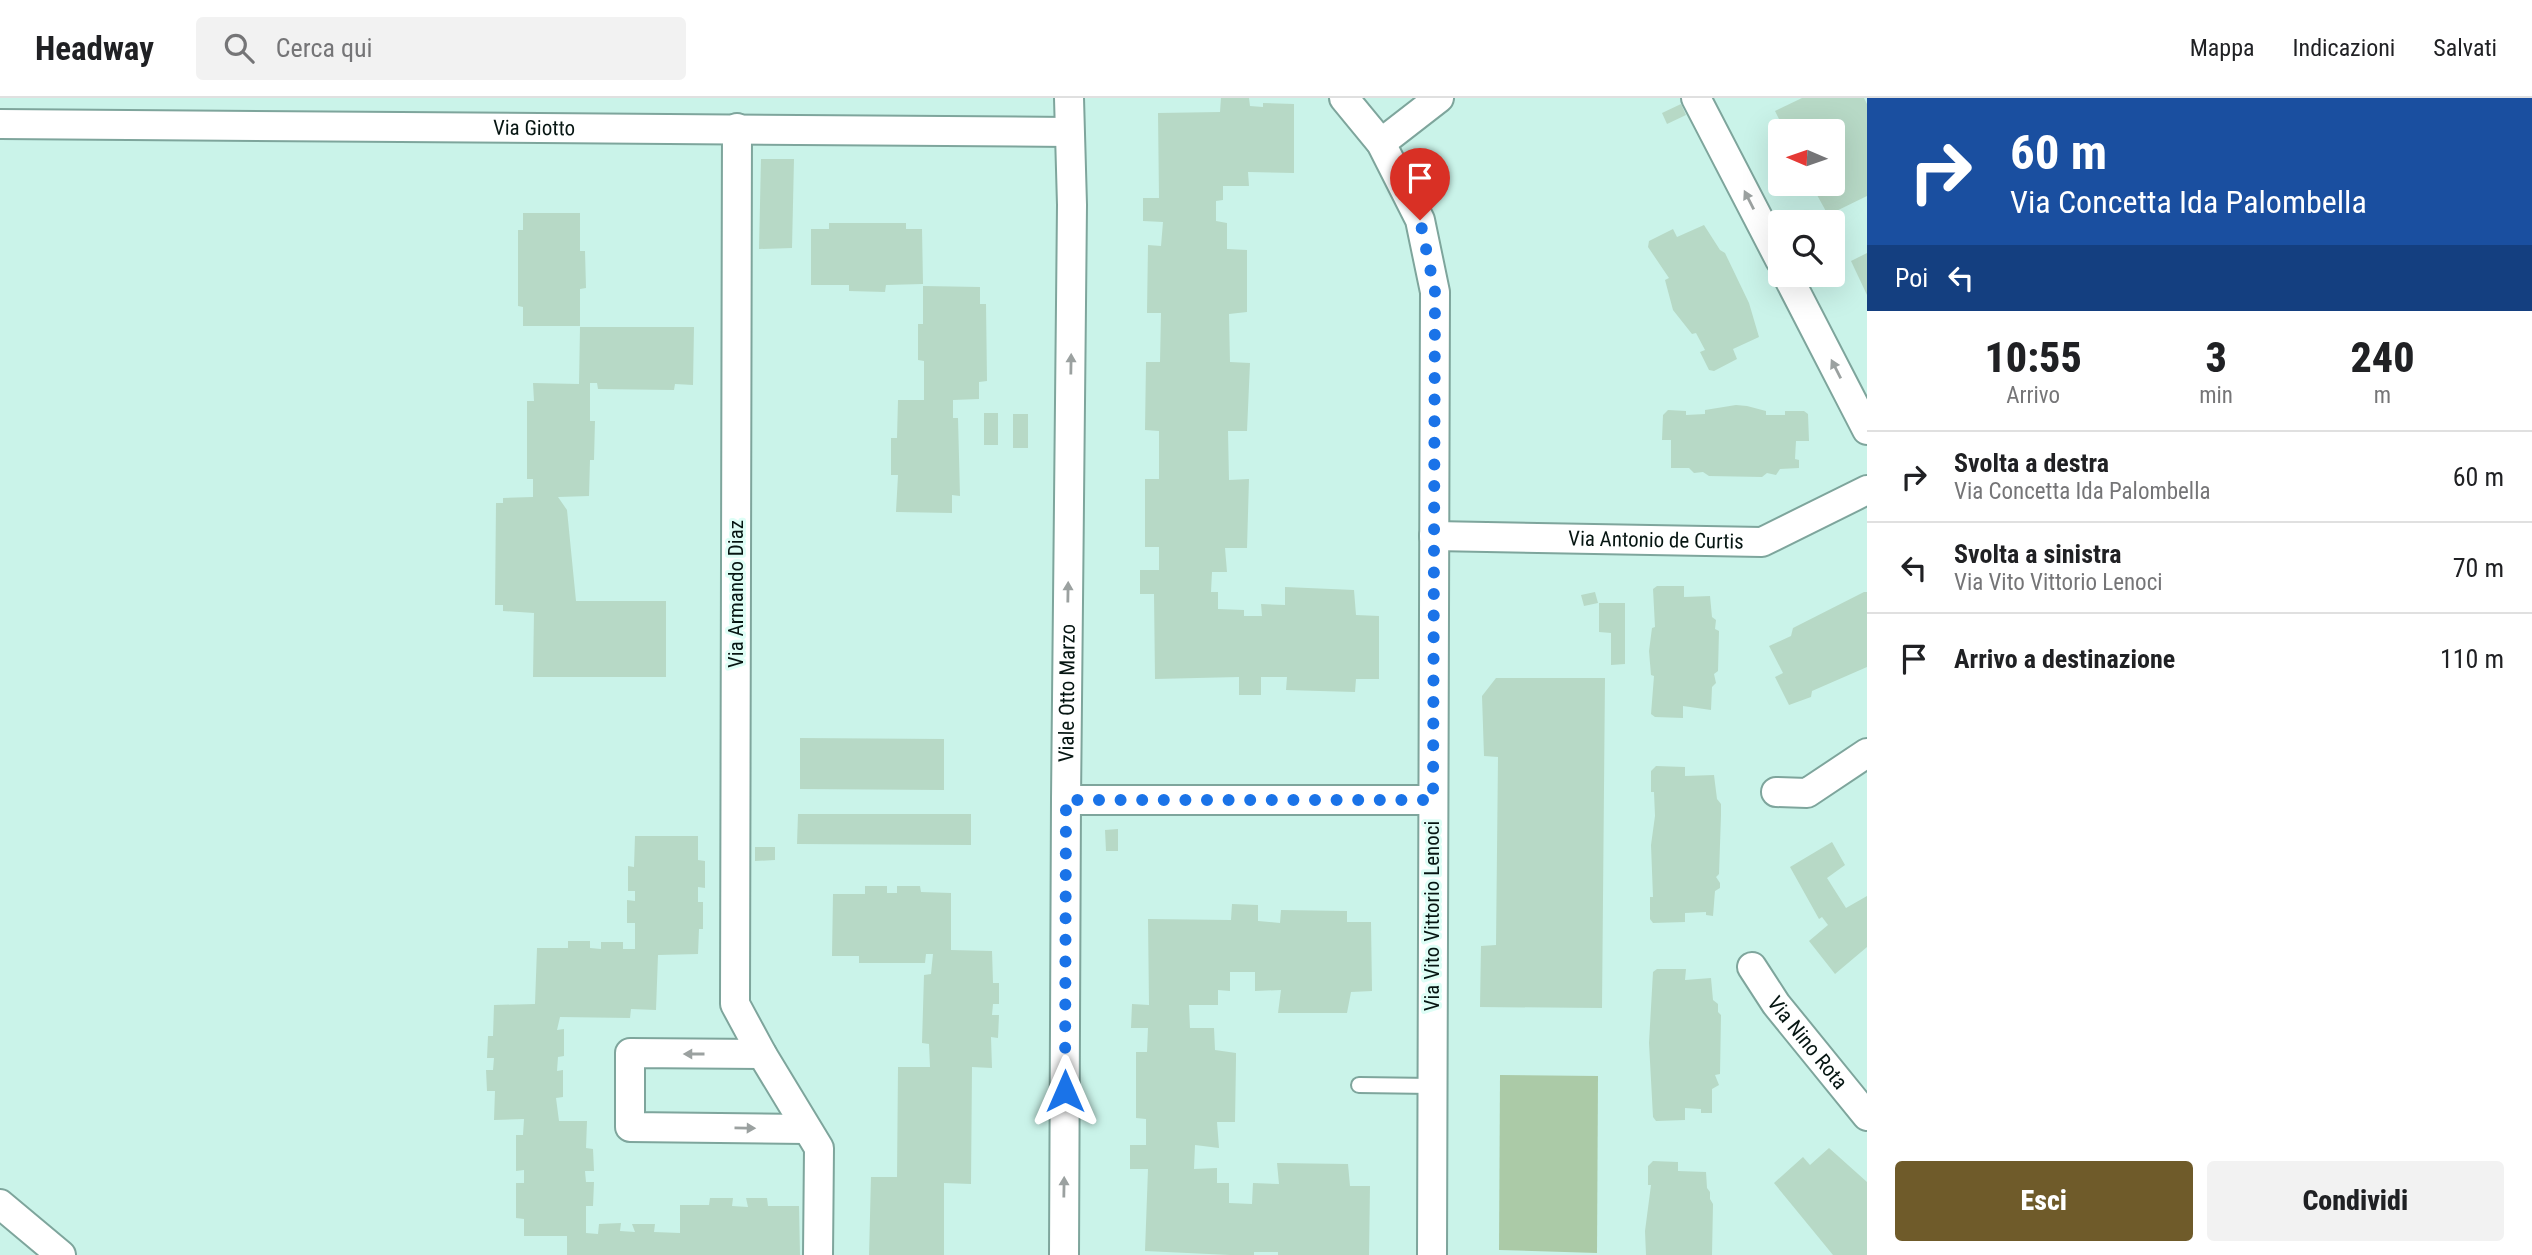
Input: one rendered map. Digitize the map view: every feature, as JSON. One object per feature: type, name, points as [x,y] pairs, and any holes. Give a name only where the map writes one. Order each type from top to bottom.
[{"type":"street","name":"Viale Otto Marzo","points":[[1064,1255],[1072,205],[1069,98]]},
{"type":"street","name":"Via Vito Vittorio Lenoci","points":[[1344,98],[1381,143],[1420,220],[1435,292],[1432,1255]]},
{"type":"street","points":[[1381,143],[1439,98]]},
{"type":"street","points":[[1696,98],[1768,237]]},
{"type":"street","name":"Via Giotto","points":[[0,124],[1069,132]]},
{"type":"street","name":"Via Armando Diaz","points":[[737,128],[734,1004],[819,1148],[818,1255]]},
{"type":"street","points":[[1793,287],[1867,430]]},
{"type":"street","name":"Via Antonio de Curtis","points":[[1434,536],[1762,542],[1867,490]]},
{"type":"street","points":[[1776,792],[1807,793],[1867,753]]},
{"type":"street","points":[[1066,800],[1433,800]]},
{"type":"street","name":"Via Nino Rota","points":[[1752,967],[1776,1004],[1867,1116]]},
{"type":"street","points":[[762,1054],[630,1054],[630,1127],[806,1129]]},
{"type":"street","points":[[0,1204],[61,1255]]},
{"type":"lane","points":[[1359,1086],[1432,1086]]},
{"type":"green space","points":[[1500,1075],[1598,1076],[1597,1253],[1499,1250]]},
{"type":"building","points":[[1221,98],[1249,98],[1250,106],[1263,107],[1263,103],[1294,104],[1294,173],[1248,172],[1249,186],[1223,186],[1223,200],[1216,201],[1216,221],[1227,223],[1227,249],[1247,250],[1247,312],[1229,314],[1230,362],[1250,363],[1247,431],[1228,431],[1229,480],[1249,479],[1247,548],[1225,548],[1227,572],[1212,572],[1211,592],[1218,592],[1218,609],[1244,610],[1244,616],[1262,616],[1261,604],[1285,605],[1285,587],[1354,590],[1356,615],[1379,616],[1379,679],[1356,679],[1355,692],[1286,690],[1287,677],[1261,677],[1261,695],[1239,695],[1239,677],[1155,679],[1154,594],[1140,594],[1140,570],[1159,570],[1159,547],[1145,547],[1145,479],[1159,479],[1159,431],[1145,430],[1146,362],[1160,362],[1161,313],[1147,313],[1148,245],[1161,246],[1163,222],[1143,221],[1143,198],[1159,198],[1158,113],[1220,112]]},
{"type":"building","points":[[1802,98],[1864,98],[1867,104],[1867,196],[1838,210],[1825,210],[1818,196],[1845,196],[1845,119],[1779,119],[1775,111]]},
{"type":"building","points":[[1681,104],[1686,115],[1667,124],[1662,113]]},
{"type":"building","points":[[761,159],[794,159],[792,248],[759,249]]},
{"type":"building","points":[[523,213],[580,213],[580,251],[585,251],[586,288],[580,289],[580,326],[523,326],[523,307],[518,306],[518,230],[523,230]]},
{"type":"building","points":[[829,223],[906,223],[906,229],[922,229],[923,284],[886,285],[885,292],[849,291],[849,285],[811,285],[811,229],[829,229]]},
{"type":"building","points":[[1704,225],[1720,250],[1725,253],[1749,303],[1759,337],[1733,349],[1737,359],[1714,371],[1709,370],[1700,352],[1705,350],[1696,333],[1692,334],[1673,310],[1665,280],[1669,278],[1648,247],[1649,241],[1673,229],[1677,237]]},
{"type":"building","points":[[1867,253],[1867,295],[1851,261]]},
{"type":"building","points":[[923,286],[980,287],[980,304],[986,304],[987,381],[979,382],[979,399],[953,400],[953,418],[958,418],[960,496],[952,495],[952,513],[896,512],[898,475],[891,475],[891,438],[897,438],[898,400],[924,400],[924,361],[918,360],[918,324],[923,324]]},
{"type":"building","points":[[580,327],[694,327],[693,385],[675,384],[674,390],[598,389],[597,383],[590,383],[590,421],[595,421],[594,460],[590,460],[589,496],[558,497],[567,510],[576,601],[666,601],[666,677],[533,677],[534,613],[503,611],[503,605],[495,605],[496,503],[503,503],[503,498],[533,497],[533,479],[527,479],[527,401],[534,401],[533,383],[579,384]]},
{"type":"building","points":[[1736,405],[1766,411],[1766,415],[1785,415],[1785,411],[1804,411],[1808,414],[1809,441],[1796,441],[1795,459],[1799,460],[1799,468],[1780,469],[1776,475],[1767,473],[1762,477],[1709,476],[1703,472],[1694,473],[1689,468],[1671,468],[1671,440],[1662,440],[1663,415],[1668,410],[1686,411],[1686,415],[1705,414],[1705,410]]},
{"type":"building","points":[[984,413],[998,413],[998,445],[984,445]]},
{"type":"building","points":[[1013,414],[1028,414],[1028,448],[1013,448]]},
{"type":"building","points":[[1657,586],[1684,586],[1684,597],[1710,596],[1712,617],[1716,620],[1715,629],[1719,631],[1718,671],[1714,674],[1716,683],[1712,687],[1711,710],[1683,706],[1683,718],[1655,717],[1651,714],[1654,676],[1651,675],[1649,651],[1652,628],[1655,627],[1653,589]]},
{"type":"building","points":[[1595,592],[1598,603],[1584,606],[1581,595]]},
{"type":"building","points":[[1867,592],[1867,667],[1812,691],[1811,697],[1789,705],[1775,677],[1783,673],[1769,646],[1791,636],[1793,628]]},
{"type":"building","points":[[1599,603],[1625,603],[1625,664],[1611,665],[1611,633],[1599,632]]},
{"type":"building","points":[[1496,678],[1605,678],[1602,1008],[1480,1007],[1481,946],[1496,945],[1498,757],[1484,756],[1482,696]]},
{"type":"building","points":[[800,738],[944,739],[944,790],[800,789]]},
{"type":"building","points":[[1656,766],[1685,767],[1685,776],[1714,775],[1721,815],[1719,874],[1716,877],[1720,888],[1715,891],[1713,916],[1706,915],[1706,912],[1685,913],[1685,922],[1653,923],[1650,919],[1650,897],[1653,897],[1651,845],[1655,816],[1651,771]]},
{"type":"building","points":[[798,814],[971,814],[971,845],[797,844]]},
{"type":"building","points":[[1118,829],[1118,851],[1106,851],[1105,830]]},
{"type":"building","points":[[635,836],[698,836],[698,860],[705,861],[705,888],[698,887],[698,902],[703,902],[703,929],[699,929],[698,954],[658,955],[656,1010],[631,1009],[630,1018],[560,1017],[557,1030],[564,1029],[564,1056],[558,1057],[557,1071],[563,1070],[563,1097],[556,1098],[559,1121],[587,1121],[586,1148],[593,1149],[594,1171],[585,1171],[586,1182],[594,1182],[593,1206],[586,1206],[586,1233],[598,1234],[599,1224],[621,1223],[620,1231],[635,1232],[632,1224],[655,1224],[654,1232],[680,1233],[680,1205],[709,1205],[710,1198],[733,1198],[732,1206],[748,1207],[746,1198],[767,1198],[768,1206],[799,1206],[800,1255],[567,1255],[567,1236],[524,1236],[524,1219],[516,1218],[516,1183],[524,1183],[524,1170],[516,1171],[516,1135],[523,1135],[524,1119],[494,1120],[495,1091],[487,1091],[486,1070],[493,1070],[494,1058],[487,1058],[488,1036],[493,1036],[494,1005],[535,1004],[537,948],[568,948],[568,941],[590,941],[590,948],[601,949],[601,942],[623,942],[623,949],[635,949],[635,923],[627,923],[627,900],[635,901],[635,891],[628,891],[628,866],[634,867]]},
{"type":"building","points":[[1832,842],[1845,865],[1827,878],[1846,908],[1867,896],[1867,947],[1835,974],[1809,941],[1828,925],[1822,917],[1819,919],[1790,867]]},
{"type":"building","points":[[755,847],[775,847],[775,860],[755,861]]},
{"type":"building","points":[[865,886],[887,886],[887,893],[897,893],[897,886],[920,886],[921,892],[951,893],[951,950],[992,951],[993,983],[999,983],[999,1004],[993,1004],[992,1015],[999,1015],[998,1038],[991,1037],[992,1068],[972,1067],[971,1184],[944,1183],[944,1255],[869,1255],[871,1177],[897,1177],[898,1067],[930,1067],[929,1044],[922,1043],[924,975],[931,974],[933,954],[926,954],[925,963],[859,963],[859,956],[832,956],[833,894],[865,894]]},
{"type":"building","points":[[1232,904],[1258,905],[1258,921],[1280,923],[1281,910],[1347,911],[1347,922],[1371,922],[1372,991],[1351,992],[1347,1013],[1278,1013],[1281,990],[1255,991],[1255,972],[1230,972],[1230,991],[1218,990],[1218,1005],[1189,1005],[1190,1028],[1214,1028],[1215,1050],[1236,1053],[1235,1122],[1217,1122],[1219,1148],[1195,1145],[1194,1169],[1217,1168],[1217,1183],[1229,1183],[1229,1203],[1252,1204],[1253,1183],[1279,1184],[1277,1163],[1348,1164],[1350,1186],[1370,1186],[1369,1255],[1278,1255],[1278,1252],[1254,1252],[1254,1255],[1230,1255],[1145,1251],[1148,1169],[1130,1169],[1130,1145],[1146,1145],[1146,1119],[1136,1118],[1136,1052],[1147,1052],[1148,1028],[1131,1028],[1132,1004],[1149,1005],[1148,919],[1231,920]]},
{"type":"building","points":[[1657,969],[1686,969],[1685,980],[1711,978],[1713,1000],[1718,1004],[1718,1012],[1721,1015],[1720,1074],[1715,1075],[1719,1085],[1712,1089],[1712,1113],[1685,1108],[1685,1120],[1656,1121],[1653,1117],[1649,1043],[1653,972]]},
{"type":"building","points":[[1829,1148],[1867,1182],[1867,1255],[1833,1255],[1774,1183],[1803,1157],[1810,1165]]},
{"type":"building","points":[[1653,1161],[1678,1162],[1678,1171],[1706,1172],[1707,1188],[1713,1204],[1712,1255],[1646,1255],[1645,1231],[1651,1185],[1648,1185],[1648,1166]]},
{"type":"route","points":[[1065,1091],[1066,800],[1433,800],[1435,292],[1420,220]]}]
